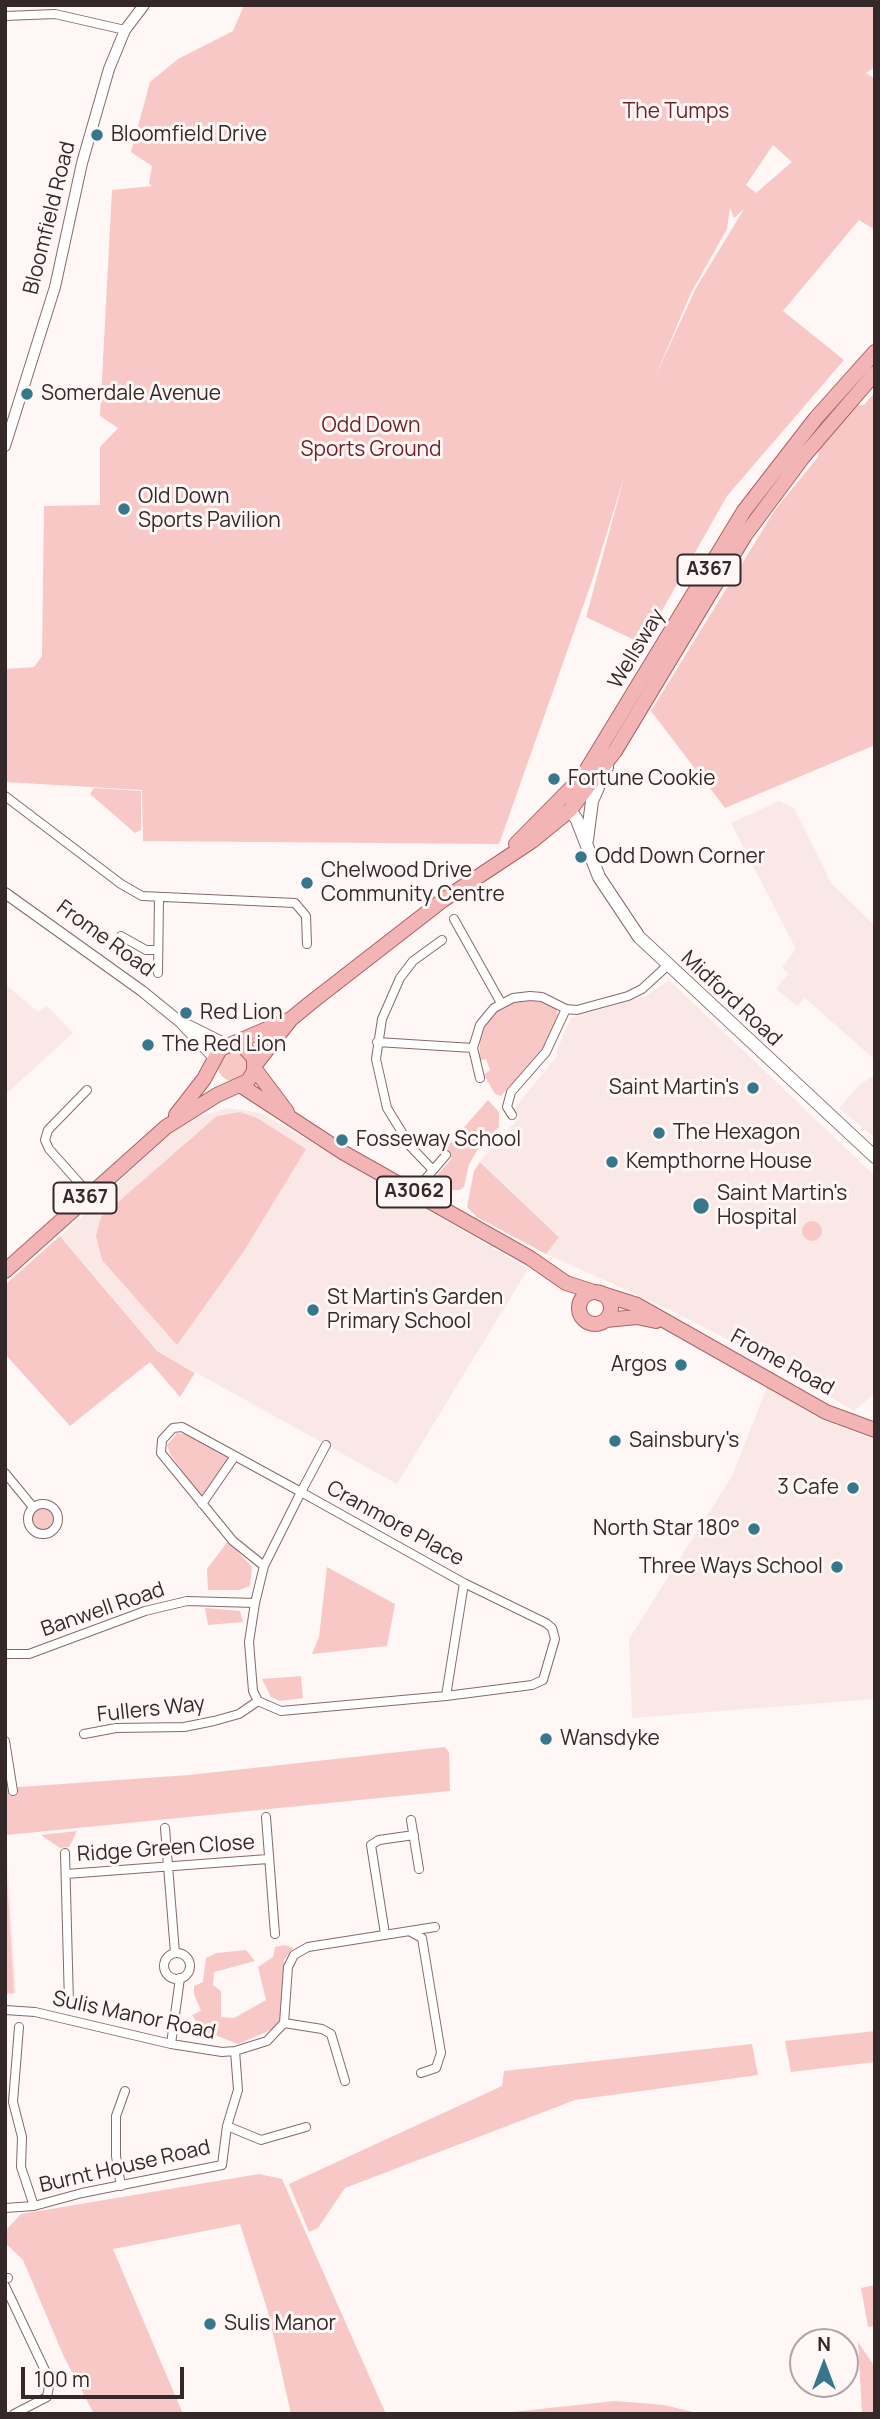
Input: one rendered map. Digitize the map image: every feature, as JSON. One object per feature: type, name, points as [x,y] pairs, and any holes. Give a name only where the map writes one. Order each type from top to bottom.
[{"type":"main road","name":"Wellsway","points":[[166,1127],[213,1061],[231,1045],[291,1019],[443,900],[500,860],[565,805],[615,751],[740,541],[803,445],[875,352]]},
{"type":"main road","name":"Wellsway","points":[[565,805],[744,511],[803,445],[875,373]]},
{"type":"main road","points":[[587,848],[592,801],[615,751]]},
{"type":"main road","name":"Midford Road","points":[[565,805],[577,820],[587,848],[617,908],[667,966],[875,1157]]},
{"type":"main road","name":"Wellsway","points":[[5,1271],[166,1127],[248,1080],[291,1019]]},
{"type":"main road","points":[[231,1045],[250,1052],[255,1067]]},
{"type":"main road","points":[[213,1061],[220,1082],[237,1086]]},
{"type":"main road","name":"Frome Road","points":[[255,1067],[292,1119]]},
{"type":"main road","name":"Frome Road","points":[[237,1086],[344,1153],[538,1262],[566,1283],[637,1305],[826,1412],[875,1430]]},
{"type":"main road","name":"Frome Road","points":[[538,1262],[579,1309],[583,1318],[592,1324],[637,1317],[672,1326]]},
{"type":"main road","points":[[579,1309],[585,1296],[597,1292],[607,1298],[611,1307],[606,1320]]},
{"type":"street","name":"Bloomfield Road","points":[[6,438],[55,287],[109,68],[125,30],[144,5]]},
{"type":"street","points":[[5,16],[55,14],[125,30]]},
{"type":"street","points":[[5,796],[131,891],[159,898],[295,903],[306,916],[307,944]]},
{"type":"street","name":"Frome Road","points":[[5,893],[179,1021],[231,1045]]},
{"type":"street","points":[[158,973],[159,898]]},
{"type":"street","points":[[454,919],[502,1003]]},
{"type":"street","points":[[121,936],[146,950],[158,950]]},
{"type":"street","points":[[433,1170],[411,1147],[387,1108],[378,1076],[377,1042],[382,1019],[400,978],[413,961],[442,940]]},
{"type":"street","points":[[480,1078],[473,1048],[480,1025],[502,1003],[530,996],[542,998],[566,1009],[577,1010],[628,996],[642,989],[667,966]]},
{"type":"street","points":[[512,1115],[508,1107],[511,1092],[546,1052],[566,1009]]},
{"type":"street","name":"Frome Road","points":[[179,1021],[213,1061]]},
{"type":"street","points":[[377,1042],[473,1048]]},
{"type":"street","points":[[87,1090],[48,1130],[45,1140],[49,1149],[89,1194]]},
{"type":"street","points":[[422,1183],[446,1155]]},
{"type":"street","points":[[264,1566],[233,1541],[161,1453],[167,1432],[182,1427],[300,1493],[326,1444]]},
{"type":"street","points":[[202,1504],[236,1456]]},
{"type":"street","points":[[5,1473],[33,1507]]},
{"type":"street","name":"Cranmore Place","points":[[300,1493],[464,1583],[546,1623],[552,1628],[555,1639],[547,1674],[538,1683],[446,1696],[281,1711],[258,1701],[253,1691],[249,1642],[264,1566],[300,1493]]},
{"type":"street","name":"Cranmore Place","points":[[446,1696],[464,1583]]},
{"type":"street","name":"Banwell Road","points":[[5,1654],[29,1654],[145,1611],[187,1601],[255,1603]]},
{"type":"street","name":"Fullers Way","points":[[84,1734],[116,1728],[184,1727],[239,1714],[258,1701]]},
{"type":"street","points":[[5,1741],[13,1791]]},
{"type":"street","name":"Ridge Green Close","points":[[265,1817],[275,1934]]},
{"type":"street","points":[[411,1820],[419,1869]]},
{"type":"street","points":[[165,1828],[175,1953]]},
{"type":"street","points":[[385,1934],[371,1845],[379,1840],[414,1835]]},
{"type":"street","name":"Ridge Green Close","points":[[65,1853],[69,2003]]},
{"type":"street","name":"Ridge Green Close","points":[[66,1874],[168,1869],[268,1859]]},
{"type":"street","points":[[345,2081],[331,2034],[322,2029],[284,2023],[288,1968],[294,1955],[308,1947],[435,1927]]},
{"type":"street","points":[[408,1931],[422,1938],[441,2053],[436,2068],[421,2073]]},
{"type":"street","points":[[175,1953],[183,1954],[190,1964],[189,1971],[180,1978],[172,1978],[164,1968],[168,1956],[175,1953]]},
{"type":"street","points":[[171,2044],[180,1978]]},
{"type":"street","name":"Sulis Manor Road","points":[[5,2010],[35,2012],[171,2044],[222,2052],[235,2051],[267,2041],[284,2023]]},
{"type":"street","points":[[19,2027],[13,2102],[22,2137],[21,2168],[34,2206]]},
{"type":"street","name":"Burnt House Road","points":[[5,2208],[34,2206],[222,2165],[227,2126],[236,2106],[238,2090],[235,2051]]},
{"type":"street","points":[[121,2186],[116,2156],[116,2116],[125,2091]]},
{"type":"street","points":[[227,2126],[261,2140],[306,2127]]},
{"type":"street","points":[[6,2281],[50,2381],[47,2397],[13,2414]]},
{"type":"shaded area","points":[[779,801],[794,808],[831,883],[875,926],[875,1060],[805,998],[797,1006],[776,989],[788,974],[782,967],[796,949],[731,823]]},
{"type":"shaded area","name":"Saint Martin's Hospital","points":[[669,980],[875,1176],[875,1393],[854,1411],[760,1356],[668,1309],[546,1254],[559,1236],[480,1161],[519,1118],[513,1110],[558,1055],[556,1052],[571,1018],[648,995]]},
{"type":"shaded area","points":[[5,984],[38,1012],[47,1006],[73,1033],[5,1095]]},
{"type":"shaded area","points":[[875,1075],[875,1138],[839,1108],[860,1084]]},
{"type":"shaded area","name":"St Martin's Garden Primary School","points":[[228,1108],[261,1113],[528,1269],[397,1484],[157,1351],[61,1236],[178,1127],[191,1119]]},
{"type":"shaded area","name":"North Star 180°","points":[[767,1387],[817,1418],[875,1440],[875,1699],[632,1718],[629,1639],[732,1476]]},
{"type":"shaded area","points":[[5,1819],[16,1993],[5,1995]]},
{"type":"green space","name":"Odd Down Sports Ground","points":[[244,5],[875,5],[875,67],[866,73],[875,79],[875,230],[859,220],[783,311],[844,360],[727,496],[643,644],[586,617],[625,474],[593,578],[499,844],[143,841],[142,790],[5,782],[5,669],[34,667],[42,656],[44,506],[100,505],[100,447],[118,428],[100,416],[112,190],[152,186],[149,183],[152,166],[131,152],[150,82],[178,59],[233,31]],"holes":[[[773,145],[792,162],[756,193],[746,185]],[[730,208],[734,218],[744,209],[696,288],[655,377],[691,293],[727,229]]]},
{"type":"green space","points":[[875,392],[875,745],[725,808],[651,711],[775,510],[818,457],[819,449],[837,423],[858,405],[864,405]]},
{"type":"green space","points":[[94,788],[141,791],[141,830],[135,833],[90,794]]},
{"type":"green space","points":[[515,1001],[549,1003],[557,1010],[558,1016],[545,1046],[501,1096],[495,1094],[484,1075],[490,1070],[486,1059],[479,1061],[480,1037],[483,1026],[497,1011]]},
{"type":"green space","points":[[233,1051],[239,1052],[247,1060],[247,1072],[239,1080],[233,1081],[227,1080],[219,1072],[218,1066],[219,1060],[227,1052]]},
{"type":"green space","points":[[488,1100],[499,1112],[499,1127],[481,1144],[469,1164],[464,1187],[460,1190],[442,1190],[433,1180],[452,1158],[444,1150]]},
{"type":"green space","points":[[240,1112],[257,1118],[306,1149],[244,1251],[177,1345],[102,1260],[96,1236],[101,1217],[217,1116]]},
{"type":"green space","points":[[480,1162],[559,1237],[546,1254],[477,1217],[467,1207],[474,1171]]},
{"type":"green space","points":[[812,1221],[819,1224],[822,1231],[819,1238],[812,1241],[805,1238],[802,1231],[805,1224]]},
{"type":"green space","points":[[60,1236],[157,1351],[195,1373],[180,1397],[150,1362],[70,1426],[5,1354],[5,1285]]},
{"type":"green space","points":[[177,1433],[191,1435],[229,1457],[201,1497],[170,1454],[167,1445]]},
{"type":"green space","points":[[39,1509],[47,1509],[53,1519],[47,1529],[39,1529],[33,1523],[33,1515]]},
{"type":"green space","points":[[228,1541],[252,1567],[250,1586],[239,1590],[208,1590],[207,1569]]},
{"type":"green space","points":[[327,1567],[395,1604],[387,1646],[312,1654],[319,1637]]},
{"type":"green space","points":[[205,1608],[240,1611],[243,1622],[208,1625]]},
{"type":"green space","points":[[301,1676],[303,1698],[280,1701],[271,1697],[262,1679]]},
{"type":"green space","points":[[445,1747],[449,1752],[450,1791],[7,1835],[5,1788],[189,1775]]},
{"type":"green space","points":[[77,1831],[69,1847],[60,1848],[41,1835]]},
{"type":"green space","points":[[5,1846],[14,1993],[5,1994]]},
{"type":"green space","points":[[285,1945],[293,1948],[284,1960],[282,2018],[278,2027],[238,2044],[215,2035],[206,2037],[192,2015],[201,2011],[194,1994],[194,1986],[203,1982],[206,1958],[217,1953],[246,1950],[255,1961],[214,1972],[213,1985],[221,1991],[221,2017],[234,2018],[266,2000],[258,1967],[273,1957],[275,1947]]},
{"type":"green space","points":[[875,2031],[875,2062],[791,2072],[785,2041]]},
{"type":"green space","points":[[752,2044],[758,2075],[575,2100],[345,2188],[318,2228],[309,2232],[289,2184],[502,2086],[504,2071]]},
{"type":"green space","points":[[259,2174],[282,2179],[386,2414],[291,2414],[268,2312],[240,2224],[113,2249],[183,2414],[94,2414],[64,2357],[23,2260],[5,2243],[5,2231],[21,2214]]},
{"type":"green space","points":[[875,2285],[875,2326],[868,2327],[861,2288]]},
{"type":"green space","points":[[859,2343],[875,2367],[875,2414],[862,2414]]},
{"type":"green space","points":[[615,2401],[664,2405],[701,2414],[493,2414]]},
{"type":"place","name":"Bloomfield Drive","points":[[97,135]]},
{"type":"place","name":"Somerdale Avenue","points":[[27,394]]},
{"type":"place","name":"Old Down Sports Pavilion","points":[[124,509]]},
{"type":"place","name":"Fortune Cookie","points":[[554,779]]},
{"type":"place","name":"Odd Down Corner","points":[[581,857]]},
{"type":"place","name":"Chelwood Drive Community Centre","points":[[307,883]]},
{"type":"place","name":"Red Lion","points":[[186,1013]]},
{"type":"place","name":"The Red Lion","points":[[148,1045]]},
{"type":"place","name":"Saint Martin's","points":[[753,1088]]},
{"type":"place","name":"The Hexagon","points":[[659,1133]]},
{"type":"place","name":"Fosseway School","points":[[342,1140]]},
{"type":"place","name":"Kempthorne House","points":[[612,1162]]},
{"type":"place","name":"Saint Martin's Hospital","points":[[701,1206]]},
{"type":"place","name":"St Martin's Garden Primary School","points":[[313,1310]]},
{"type":"place","name":"Argos","points":[[681,1365]]},
{"type":"place","name":"Sainsbury's","points":[[615,1441]]},
{"type":"place","name":"3 Cafe","points":[[853,1488]]},
{"type":"place","name":"North Star 180°","points":[[754,1529]]},
{"type":"place","name":"Three Ways School","points":[[837,1567]]},
{"type":"place","name":"Wansdyke","points":[[546,1739]]},
{"type":"place","name":"Sulis Manor","points":[[210,2324]]},
{"type":"park label","name":"The Tumps","points":[[676,112]]}]
